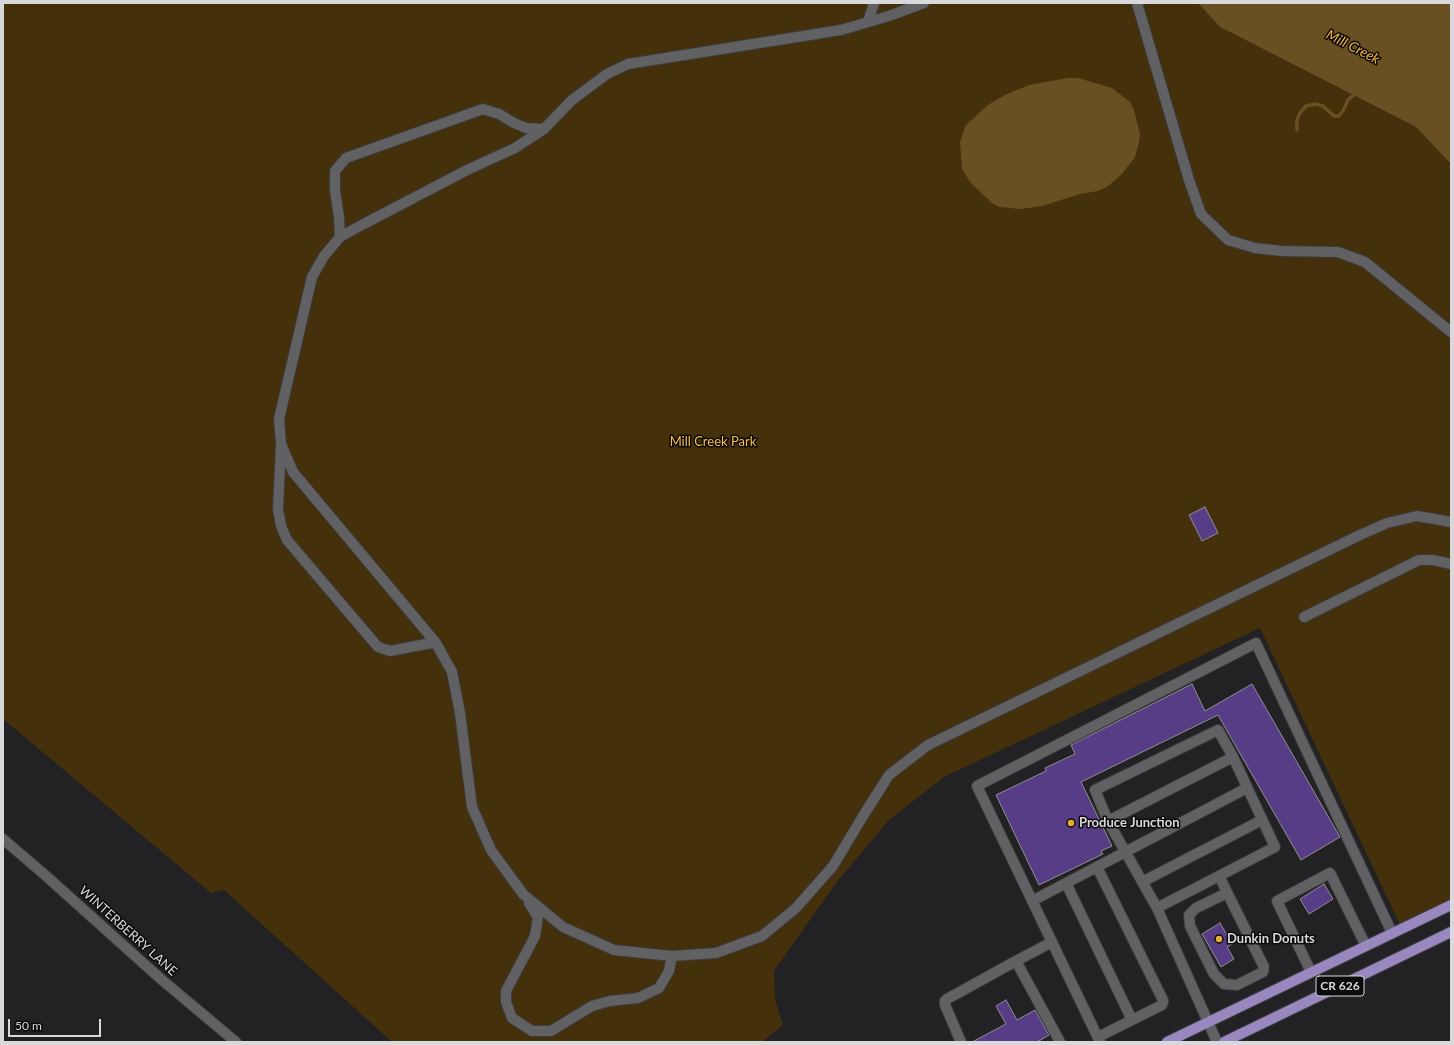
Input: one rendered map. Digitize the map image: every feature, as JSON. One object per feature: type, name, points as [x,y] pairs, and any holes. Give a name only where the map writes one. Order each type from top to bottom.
[{"type":"main road","name":"CR 626","points":[[1167,1042],[1451,905]]},
{"type":"main road","name":"CR 626","points":[[1224,1042],[1451,932]]},
{"type":"street","points":[[868,22],[874,3]]},
{"type":"street","points":[[436,643],[390,651],[378,647],[287,540],[281,526],[278,509],[281,444],[279,419],[312,277],[324,256],[340,237],[466,170],[515,148],[544,128],[572,100],[607,74],[628,64],[841,30],[924,3]]},
{"type":"street","points":[[1137,3],[1189,180],[1201,214],[1228,240],[1255,248],[1282,251],[1338,252],[1365,262],[1451,332]]},
{"type":"street","points":[[340,237],[335,191],[335,171],[346,158],[483,110],[499,114],[526,128],[544,128]]},
{"type":"street","points":[[281,444],[293,472],[436,643],[452,672],[460,713],[472,807],[491,850],[538,917],[535,936],[506,991],[506,1002],[512,1018],[532,1031],[551,1031],[592,1006],[610,1001],[638,998],[659,988],[669,971],[672,956]]},
{"type":"street","points":[[523,894],[563,927],[614,950],[672,956],[716,953],[762,936],[796,908],[833,866],[889,775],[928,745],[1387,523],[1417,516],[1450,521]]},
{"type":"street","points":[[1304,617],[1419,560],[1433,560],[1451,564]]},
{"type":"street","points":[[1097,867],[1163,1000],[1162,1005],[1132,1020],[1099,1040],[977,786],[1256,643],[1392,933]]},
{"type":"street","points":[[1157,908],[1275,847],[1233,757],[1218,730],[1095,790],[1108,821],[1157,908],[1217,1042]]},
{"type":"street","points":[[1108,821],[1233,757]]},
{"type":"street","points":[[1032,901],[1247,788]]},
{"type":"street","points":[[1142,882],[1262,820]]},
{"type":"street","name":"WINTERBERRY LANE","points":[[3,839],[167,984],[236,1042]]},
{"type":"street","points":[[1311,972],[1277,902],[1330,873],[1366,946]]},
{"type":"street","points":[[1219,876],[1264,967],[1263,972],[1237,985],[1224,984],[1214,974],[1190,926],[1189,915],[1196,908],[1227,893]]},
{"type":"street","points":[[1066,883],[1132,1020]]},
{"type":"street","points":[[961,1042],[945,1005],[945,1001],[1052,942]]},
{"type":"street","points":[[1016,961],[1060,1042]]},
{"type":"green space","name":"Mill Creek Park","points":[[3,3],[1198,3],[1220,27],[1416,127],[1451,164],[1451,906],[1402,929],[1260,628],[944,777],[889,820],[836,883],[774,971],[775,999],[783,1025],[762,1042],[392,1042],[224,890],[211,893],[3,719]]},
{"type":"water","name":"Mill Creek","points":[[1198,3],[1451,3],[1451,164],[1416,127],[1220,27]]},
{"type":"water","points":[[1068,78],[1078,78],[1112,88],[1130,102],[1134,110],[1140,134],[1135,157],[1121,175],[1108,186],[1098,191],[1080,194],[1042,206],[1021,209],[999,207],[992,203],[970,182],[962,169],[960,142],[965,127],[988,105],[1005,95],[1029,85]]},
{"type":"building","points":[[1205,507],[1218,533],[1202,541],[1189,515]]},
{"type":"building","points":[[1192,684],[1205,711],[1252,684],[1340,837],[1301,860],[1218,715],[1081,782],[1112,846],[1101,851],[1103,854],[1039,885],[996,795],[1046,771],[1045,768],[1075,754],[1071,745]]},
{"type":"building","points":[[1324,884],[1333,899],[1309,914],[1300,899]]},
{"type":"building","points":[[1220,923],[1232,944],[1227,947],[1234,959],[1221,967],[1202,934]]},
{"type":"building","points":[[1006,1000],[1017,1020],[1035,1010],[1049,1035],[1037,1042],[972,1042],[1006,1024],[996,1006]]},
{"type":"waterway","points":[[1297,130],[1297,120],[1300,113],[1306,106],[1315,104],[1323,106],[1334,116],[1339,116],[1348,100],[1357,92]]},
{"type":"place","name":"Produce Junction","points":[[1071,823]]},
{"type":"place","name":"Dunkin Donuts","points":[[1219,939]]}]
